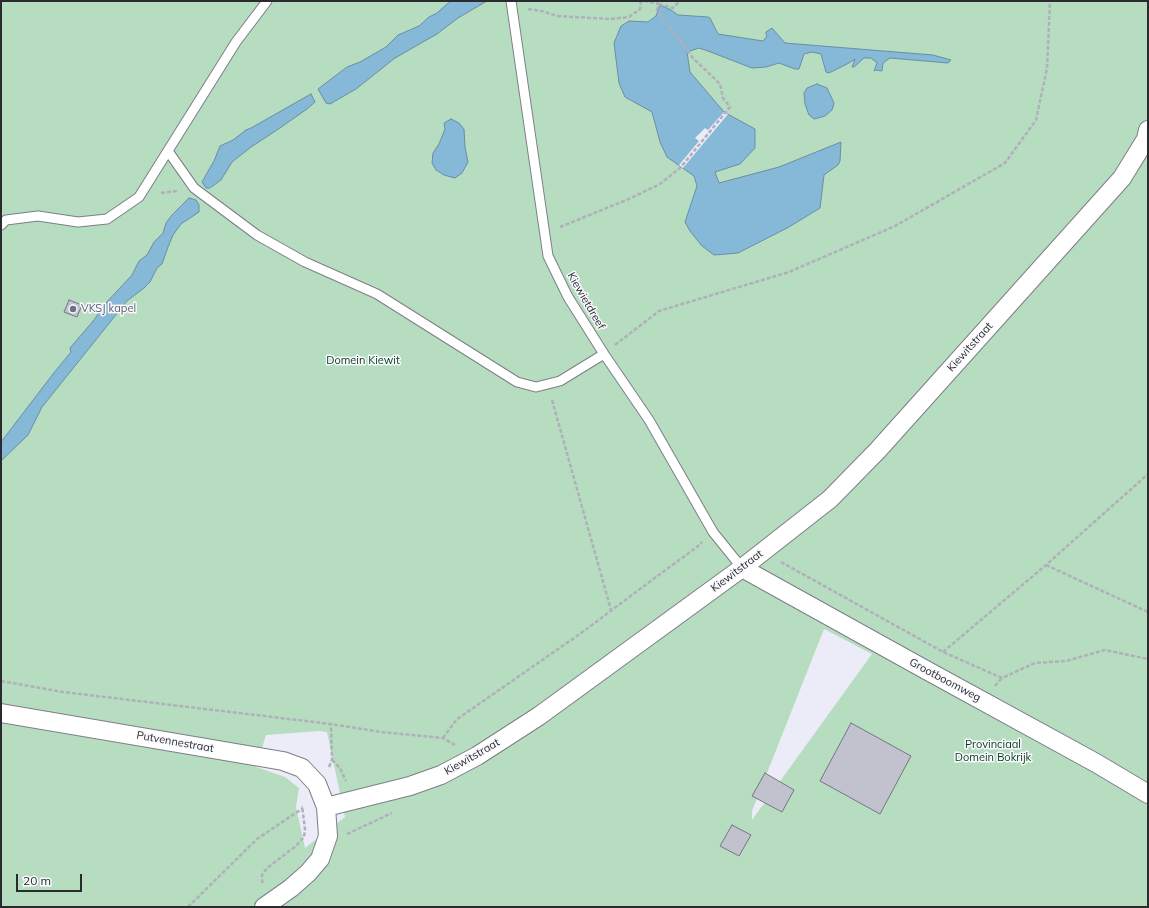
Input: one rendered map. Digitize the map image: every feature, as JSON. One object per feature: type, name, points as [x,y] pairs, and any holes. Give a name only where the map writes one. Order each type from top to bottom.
[{"type":"street","name":"Kiewitstraat","points":[[326,807],[410,786],[441,775],[477,756],[539,716],[742,568],[830,499],[878,450],[1122,178],[1146,139],[1148,130]]},
{"type":"street","name":"Grootboomweg","points":[[742,568],[1096,763],[1148,794]]},
{"type":"street","name":"Putvennestraat","points":[[1,713],[283,761],[302,768],[317,784],[326,807]]},
{"type":"street","points":[[268,904],[291,888],[308,873],[320,859],[328,836],[326,807]]},
{"type":"lane","points":[[1,225],[6,220],[38,216],[78,222],[107,219],[139,197],[236,42],[267,1]]},
{"type":"lane","name":"Kiewietdreef","points":[[512,4],[548,256],[568,297],[604,354],[649,420],[713,532],[742,568]]},
{"type":"lane","points":[[168,151],[194,188],[256,235],[305,262],[377,294],[517,382],[536,387],[560,381],[604,354]]},
{"type":"path","points":[[512,4],[557,16],[610,19],[629,16],[640,9],[641,1]]},
{"type":"path","points":[[646,1],[673,8],[680,1]]},
{"type":"path","points":[[604,354],[659,311],[789,272],[895,226],[1005,164],[1036,120],[1048,68],[1050,1]]},
{"type":"path","points":[[545,234],[629,199],[660,184],[681,167],[730,108],[723,98],[720,84],[693,58],[657,10],[659,4]]},
{"type":"path","points":[[139,197],[194,188]]},
{"type":"path","points":[[547,384],[611,610]]},
{"type":"path","points":[[1148,474],[1046,565],[943,652],[1002,678],[1035,663],[1066,661],[1105,650],[1148,659]]},
{"type":"path","points":[[443,738],[456,720],[584,631],[697,548],[713,532]]},
{"type":"path","points":[[1046,565],[1148,612]]},
{"type":"path","points":[[1,681],[63,692],[331,724],[381,732],[443,738],[477,756]]},
{"type":"path","points":[[328,771],[332,760],[331,724]]},
{"type":"path","points":[[332,760],[340,768],[347,783]]},
{"type":"path","points":[[268,904],[262,875],[267,868],[296,846],[304,837],[305,829],[302,801]]},
{"type":"path","points":[[188,907],[257,839],[303,808]]},
{"type":"green space","name":"Domein Kiewit","points":[[1,1],[1148,1],[1148,907],[1,907]],"holes":[[[824,629],[872,654],[752,820],[752,811]],[[319,731],[327,732],[345,817],[305,848],[296,807],[299,788],[285,777],[256,767],[266,735]]]},
{"type":"water","points":[[451,1],[487,1],[458,18],[437,34],[395,58],[356,89],[330,104],[326,103],[318,89],[347,67],[360,62],[386,47],[398,35],[419,26]]},
{"type":"water","points":[[660,5],[678,15],[710,18],[718,34],[763,41],[767,36],[766,32],[772,28],[785,43],[933,55],[951,60],[948,63],[890,58],[883,63],[882,71],[874,71],[877,63],[871,58],[864,58],[854,67],[852,67],[855,59],[829,73],[826,72],[821,54],[812,52],[804,54],[799,69],[795,69],[779,63],[766,67],[752,68],[699,48],[687,52],[690,72],[724,112],[755,129],[755,148],[740,164],[715,172],[719,183],[779,167],[841,142],[840,161],[838,165],[824,175],[820,208],[789,227],[738,253],[714,255],[702,246],[685,222],[697,186],[694,176],[667,157],[660,142],[652,112],[625,97],[619,83],[614,43],[621,26],[629,21],[648,22],[656,16]]},
{"type":"water","points":[[817,84],[827,88],[834,103],[832,110],[825,116],[814,119],[809,115],[805,104],[804,93],[807,88]]},
{"type":"water","points":[[311,94],[315,102],[251,147],[232,162],[221,180],[210,188],[206,188],[202,182],[214,161],[220,146],[233,140],[246,130]]},
{"type":"water","points":[[451,119],[459,123],[464,129],[468,162],[462,173],[455,178],[444,175],[436,170],[432,163],[433,153],[439,144],[445,129],[444,123]]},
{"type":"water","points":[[189,198],[196,200],[199,205],[199,212],[181,224],[173,235],[162,264],[157,268],[150,282],[127,301],[42,407],[28,435],[1,461],[1,442],[71,352],[70,348],[94,320],[105,304],[132,275],[139,261],[147,255],[154,242],[163,233],[166,223],[172,215]]},
{"type":"pier","points":[[724,112],[728,114],[683,168],[679,165],[699,141],[695,138],[705,128],[708,130]]},
{"type":"building","name":"VKSJ kapel","points":[[69,300],[82,305],[77,317],[64,312]]},
{"type":"building","points":[[851,723],[911,756],[880,814],[820,781]]},
{"type":"building","points":[[765,773],[794,790],[782,812],[752,796]]},
{"type":"building","points":[[732,825],[751,835],[739,856],[720,846]]},
{"type":"place","name":"VKSJ kapel","points":[[73,309]]},
{"type":"park label","name":"Provinciaal Domein Bokrijk","points":[[993,751]]}]
